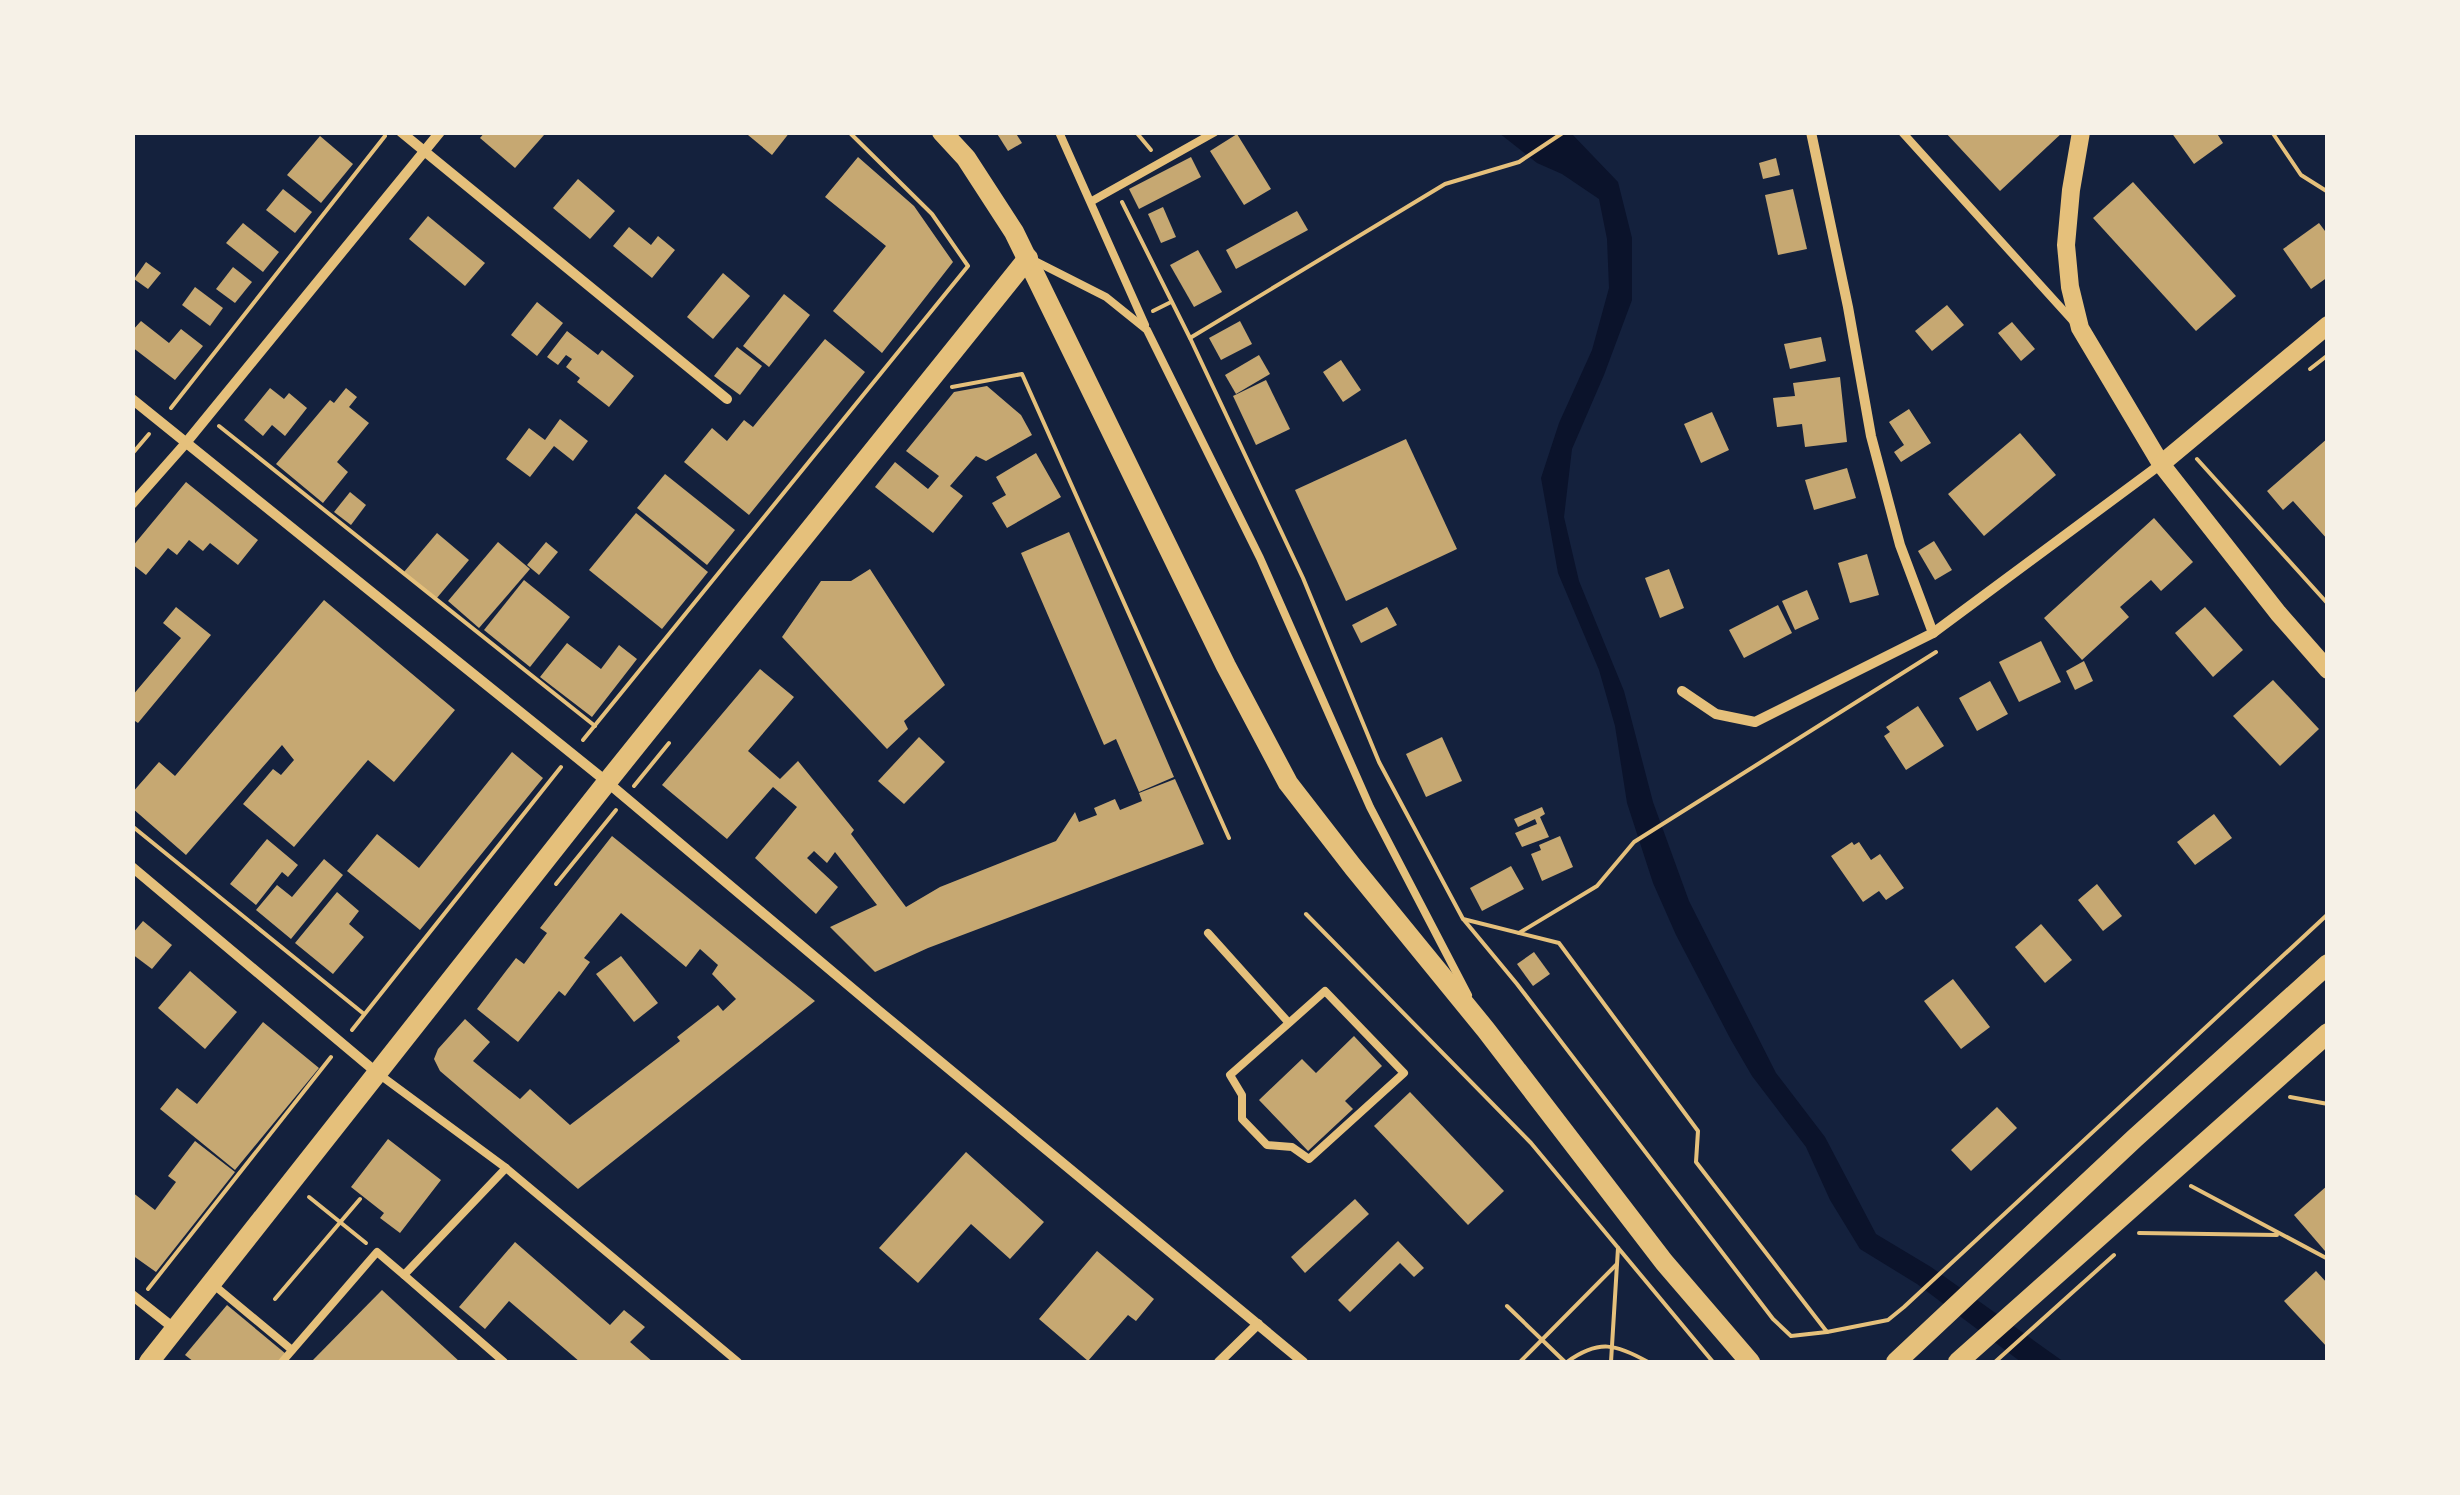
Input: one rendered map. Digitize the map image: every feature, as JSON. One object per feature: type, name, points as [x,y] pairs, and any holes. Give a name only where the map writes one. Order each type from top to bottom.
[{"type":"main road","points":[[942,132],[966,158],[1028,258],[1226,666],[1288,782],[1664,1262],[1750,1362]]},
{"type":"main road","points":[[149,1362],[376,1072],[1028,258]]},
{"type":"main road","points":[[1896,1362],[2328,964]]},
{"type":"main road","points":[[1958,1362],[2328,1034]]},
{"type":"street","points":[[401,132],[727,399]]},
{"type":"street","points":[[132,504],[440,132]]},
{"type":"street","points":[[1811,132],[1871,436],[1900,545],[1933,634]]},
{"type":"street","points":[[2081,132],[2066,245],[2080,328],[2162,464],[2278,613],[2328,670]]},
{"type":"street","points":[[1682,692],[1716,714],[1755,722],[1933,634],[2162,464],[2328,326]]},
{"type":"street","points":[[132,399],[607,782],[1303,1362]]},
{"type":"street","points":[[132,867],[376,1072]]},
{"type":"street","points":[[136,1298],[176,1329]]},
{"type":"street","points":[[1218,1362],[1258,1324]]},
{"type":"lane","points":[[1060,132],[1147,330],[1260,558],[1370,807],[1486,1030]]},
{"type":"lane","points":[[1092,201],[1215,132]]},
{"type":"lane","points":[[1902,132],[2080,328]]},
{"type":"lane","points":[[1028,258],[1106,298],[1147,330]]},
{"type":"lane","points":[[1208,933],[1289,1023]]},
{"type":"lane","points":[[1325,991],[1404,1073],[1309,1159],[1292,1147],[1267,1145],[1242,1119],[1242,1096],[1230,1075],[1289,1023],[1325,991]]},
{"type":"lane","points":[[376,1072],[506,1168],[738,1362]]},
{"type":"lane","points":[[404,1275],[506,1168]]},
{"type":"lane","points":[[282,1362],[377,1252],[504,1362]]},
{"type":"lane","points":[[212,1283],[292,1350]]},
{"type":"path","points":[[132,454],[388,132]]},
{"type":"path","points":[[136,1298],[968,266],[932,214],[849,132]]},
{"type":"path","points":[[1136,132],[1154,154]]},
{"type":"path","points":[[1190,338],[1445,184],[1518,162],[1564,132]]},
{"type":"path","points":[[2272,132],[2301,175],[2328,192]]},
{"type":"path","points":[[1115,188],[1303,578],[1379,762],[1463,919],[1773,1318],[1791,1336],[1888,1320],[2328,914]]},
{"type":"path","points":[[1151,312],[1172,302]]},
{"type":"path","points":[[952,387],[1022,374],[1229,838]]},
{"type":"path","points":[[207,416],[595,726]]},
{"type":"path","points":[[2197,458],[2328,604]]},
{"type":"path","points":[[553,889],[674,737]]},
{"type":"path","points":[[1518,933],[1597,886],[1634,842],[1666,823]]},
{"type":"path","points":[[132,826],[364,1014]]},
{"type":"path","points":[[1306,914],[1531,1144],[1713,1362]]},
{"type":"path","points":[[1463,919],[1559,943],[1698,1131],[1696,1162],[1827,1332]]},
{"type":"path","points":[[2290,1097],[2328,1104]]},
{"type":"path","points":[[2191,1186],[2328,1259]]},
{"type":"path","points":[[308,1197],[377,1252]]},
{"type":"path","points":[[275,1299],[360,1199]]},
{"type":"path","points":[[2139,1233],[2282,1235]]},
{"type":"path","points":[[1611,1362],[1618,1248]]},
{"type":"path","points":[[1520,1362],[1617,1264]]},
{"type":"path","points":[[1506,1306],[1566,1362],[1589,1349],[1612,1346],[1648,1362]]},
{"type":"path","points":[[1995,1362],[2048,1314]]},
{"type":"water","points":[[1499,133],[1571,133],[1618,182],[1632,238],[1632,300],[1572,449],[1564,517],[1579,581],[1624,691],[1653,802],[1689,901],[1776,1073],[1825,1137],[1876,1234],[1931,1267],[2064,1362],[2021,1362],[1917,1284],[1860,1249],[1830,1200],[1806,1147],[1752,1076],[1676,935],[1653,883],[1627,803],[1615,726],[1599,670],[1558,573],[1541,478],[1559,423],[1592,350],[1609,288],[1607,239],[1599,199],[1562,174],[1537,163]]},
{"type":"building","points":[[485,132],[544,135],[515,168],[480,138]]},
{"type":"building","points":[[790,132],[772,155],[748,135]]},
{"type":"building","points":[[996,132],[1015,132],[1022,143],[1008,151]]},
{"type":"building","points":[[1945,132],[2063,132],[2000,191]]},
{"type":"building","points":[[2171,132],[2216,132],[2223,143],[2194,164]]},
{"type":"building","points":[[1237,134],[1271,189],[1244,205],[1210,151]]},
{"type":"building","points":[[320,136],[353,164],[321,203],[287,175]]},
{"type":"building","points":[[858,157],[914,206],[953,262],[882,353],[833,311],[886,246],[825,197]]},
{"type":"building","points":[[1191,157],[1201,177],[1139,209],[1129,189]]},
{"type":"building","points":[[1776,158],[1780,175],[1763,179],[1759,163]]},
{"type":"building","points":[[578,179],[615,211],[590,239],[553,208]]},
{"type":"building","points":[[2133,182],[2236,296],[2196,331],[2093,218]]},
{"type":"building","points":[[283,189],[312,212],[295,233],[266,210]]},
{"type":"building","points":[[1793,189],[1807,249],[1778,255],[1765,195]]},
{"type":"building","points":[[1163,207],[1176,237],[1161,243],[1148,214]]},
{"type":"building","points":[[1297,211],[1308,230],[1236,269],[1226,250]]},
{"type":"building","points":[[428,216],[485,263],[465,286],[409,239]]},
{"type":"building","points":[[243,223],[279,252],[263,272],[226,243]]},
{"type":"building","points":[[2319,223],[2328,235],[2328,277],[2311,289],[2283,249]]},
{"type":"building","points":[[629,227],[651,245],[658,236],[675,250],[652,278],[613,246]]},
{"type":"building","points":[[1198,250],[1222,292],[1194,307],[1170,265]]},
{"type":"building","points":[[146,262],[161,273],[148,289],[134,279]]},
{"type":"building","points":[[233,267],[252,282],[235,303],[216,289]]},
{"type":"building","points":[[723,273],[750,296],[713,339],[687,317]]},
{"type":"building","points":[[195,287],[223,308],[210,326],[182,305]]},
{"type":"building","points":[[784,294],[810,315],[769,367],[743,346]]},
{"type":"building","points":[[537,302],[563,323],[537,356],[511,335]]},
{"type":"building","points":[[1947,305],[1964,325],[1932,351],[1915,331]]},
{"type":"building","points":[[141,321],[169,343],[181,329],[203,346],[175,380],[132,347],[132,331]]},
{"type":"building","points":[[1240,321],[1252,344],[1221,360],[1209,338]]},
{"type":"building","points":[[2012,322],[2035,349],[2021,361],[1998,333]]},
{"type":"building","points":[[567,331],[598,355],[602,350],[634,376],[609,407],[577,382],[580,378],[566,367],[572,359],[566,355],[558,365],[547,357]]},
{"type":"building","points":[[1821,337],[1826,361],[1790,369],[1784,344]]},
{"type":"building","points":[[825,339],[865,372],[749,515],[684,462],[712,428],[727,441],[744,420],[753,427]]},
{"type":"building","points":[[737,347],[762,366],[740,395],[714,376]]},
{"type":"building","points":[[1259,355],[1270,374],[1236,394],[1225,375]]},
{"type":"building","points":[[1341,360],[1361,390],[1343,402],[1323,372]]},
{"type":"building","points":[[1840,377],[1847,442],[1805,447],[1802,424],[1777,427],[1773,398],[1795,396],[1793,383]]},
{"type":"building","points":[[1266,380],[1290,429],[1256,445],[1233,396]]},
{"type":"building","points":[[987,386],[1021,415],[1032,435],[986,461],[976,456],[950,486],[963,496],[933,533],[875,487],[895,462],[928,489],[939,476],[906,451],[954,392]]},
{"type":"building","points":[[270,388],[284,399],[289,393],[307,408],[285,436],[272,425],[263,436],[244,420]]},
{"type":"building","points":[[346,388],[357,397],[349,407],[369,423],[337,462],[348,472],[323,503],[276,464],[330,400],[334,403]]},
{"type":"building","points":[[1909,409],[1931,443],[1901,462],[1894,452],[1904,445],[1889,422]]},
{"type":"building","points":[[1712,412],[1729,450],[1701,463],[1684,424]]},
{"type":"building","points":[[560,419],[588,441],[573,461],[554,446],[530,477],[506,459],[529,428],[545,440]]},
{"type":"building","points":[[2020,433],[2056,475],[1984,536],[1948,494]]},
{"type":"building","points":[[2328,438],[2328,540],[2293,501],[2283,510],[2267,491]]},
{"type":"building","points":[[1406,439],[1457,549],[1346,601],[1295,490]]},
{"type":"building","points":[[1036,453],[1061,497],[1007,528],[992,503],[1006,495],[996,477]]},
{"type":"building","points":[[1847,468],[1856,498],[1814,510],[1805,480]]},
{"type":"building","points":[[665,474],[735,530],[707,565],[637,508]]},
{"type":"building","points":[[186,482],[258,540],[238,565],[210,543],[203,551],[189,540],[177,555],[168,548],[146,575],[132,564],[132,547]]},
{"type":"building","points":[[350,492],[366,505],[351,525],[334,512]]},
{"type":"building","points":[[636,513],[708,572],[662,629],[589,570]]},
{"type":"building","points":[[2154,518],[2193,562],[2161,591],[2151,580],[2120,607],[2129,617],[2082,660],[2044,618]]},
{"type":"building","points":[[1069,532],[1174,777],[1139,792],[1116,739],[1104,745],[1021,553]]},
{"type":"building","points":[[437,533],[469,560],[436,599],[404,572]]},
{"type":"building","points":[[1934,541],[1952,570],[1935,580],[1918,551]]},
{"type":"building","points":[[498,542],[530,569],[479,628],[448,601]]},
{"type":"building","points":[[546,542],[558,552],[539,575],[527,565]]},
{"type":"building","points":[[1867,554],[1879,595],[1850,603],[1838,563]]},
{"type":"building","points":[[870,569],[945,685],[904,721],[908,729],[887,749],[782,637],[821,581],[851,581]]},
{"type":"building","points":[[1669,569],[1684,608],[1660,618],[1645,578]]},
{"type":"building","points":[[524,580],[570,617],[530,667],[484,630]]},
{"type":"building","points":[[1807,590],[1819,619],[1795,630],[1782,601]]},
{"type":"building","points":[[324,600],[455,710],[394,782],[368,760],[294,847],[243,804],[273,769],[281,775],[294,760],[282,745],[186,855],[132,808],[132,793],[159,762],[175,776]]},
{"type":"building","points":[[1778,605],[1792,633],[1744,658],[1729,630]]},
{"type":"building","points":[[176,607],[211,635],[138,723],[132,719],[132,696],[181,638],[163,623]]},
{"type":"building","points":[[1387,607],[1397,625],[1361,643],[1352,625]]},
{"type":"building","points":[[2205,607],[2243,650],[2213,677],[2175,633]]},
{"type":"building","points":[[2041,641],[2061,682],[2019,702],[1999,662]]},
{"type":"building","points":[[567,643],[601,669],[619,645],[637,659],[592,717],[540,677]]},
{"type":"building","points":[[2084,661],[2093,681],[2075,690],[2066,671]]},
{"type":"building","points":[[760,669],[794,697],[748,751],[780,779],[798,761],[854,830],[851,834],[906,907],[940,887],[1056,841],[1075,812],[1079,822],[1097,815],[1094,808],[1115,799],[1120,810],[1142,801],[1139,793],[1175,779],[1204,844],[928,948],[875,972],[830,927],[877,905],[835,852],[827,863],[814,851],[807,858],[838,887],[816,914],[755,858],[797,807],[773,787],[727,839],[662,785]]},
{"type":"building","points":[[2273,680],[2319,729],[2280,766],[2233,716]]},
{"type":"building","points":[[1990,681],[2008,714],[1977,731],[1959,698]]},
{"type":"building","points":[[1918,706],[1944,746],[1906,770],[1884,736],[1890,732],[1886,727]]},
{"type":"building","points":[[919,737],[945,762],[904,804],[878,781]]},
{"type":"building","points":[[1442,737],[1462,781],[1426,797],[1406,754]]},
{"type":"building","points":[[512,752],[543,778],[420,930],[347,871],[377,834],[419,868]]},
{"type":"building","points":[[1542,807],[1545,814],[1540,817],[1549,837],[1522,847],[1515,833],[1537,824],[1535,819],[1518,827],[1514,819]]},
{"type":"building","points":[[2214,814],[2232,838],[2195,865],[2177,842]]},
{"type":"building","points":[[612,836],[815,1001],[578,1189],[440,1071],[434,1059],[465,1019],[490,1042],[473,1061],[520,1099],[530,1089],[570,1125],[680,1041],[677,1037],[718,1005],[723,1011],[736,999],[712,974],[718,965],[700,949],[686,967],[621,913],[584,958],[590,962],[565,996],[559,991],[518,1042],[477,1009],[516,958],[524,964],[547,933],[540,928]]},
{"type":"building","points":[[1560,836],[1573,867],[1542,881],[1531,854],[1541,850],[1539,845]]},
{"type":"building","points":[[267,839],[298,865],[288,877],[282,872],[256,905],[230,884]]},
{"type":"building","points":[[1852,842],[1859,842],[1871,860],[1880,854],[1904,888],[1886,900],[1879,891],[1863,902],[1831,856]]},
{"type":"building","points":[[324,859],[343,875],[291,939],[256,910],[277,885],[292,897]]},
{"type":"building","points":[[1511,866],[1524,889],[1482,911],[1470,888]]},
{"type":"building","points":[[2097,884],[2122,916],[2103,931],[2078,900]]},
{"type":"building","points":[[337,892],[359,911],[349,924],[364,937],[333,974],[295,943]]},
{"type":"building","points":[[143,921],[172,945],[152,969],[132,954],[132,934]]},
{"type":"building","points":[[2041,924],[2072,960],[2045,983],[2015,947]]},
{"type":"building","points":[[1534,952],[1550,974],[1533,986],[1517,964]]},
{"type":"building","points":[[621,956],[658,1003],[634,1022],[596,974]]},
{"type":"building","points":[[190,971],[237,1012],[205,1049],[158,1008]]},
{"type":"building","points":[[1953,979],[1990,1027],[1961,1049],[1924,1001]]},
{"type":"building","points":[[263,1022],[319,1068],[235,1170],[160,1109],[177,1088],[197,1104]]},
{"type":"building","points":[[1354,1036],[1382,1066],[1345,1101],[1353,1109],[1308,1151],[1259,1100],[1302,1059],[1316,1073]]},
{"type":"building","points":[[1410,1092],[1504,1191],[1468,1225],[1374,1126]]},
{"type":"building","points":[[1997,1107],[2017,1128],[1971,1171],[1951,1150]]},
{"type":"building","points":[[388,1139],[441,1180],[400,1233],[380,1218],[384,1213],[351,1187]]},
{"type":"building","points":[[195,1141],[235,1172],[156,1272],[132,1255],[132,1192],[155,1210],[176,1182],[168,1176]]},
{"type":"building","points":[[966,1152],[1044,1222],[1010,1259],[971,1224],[918,1283],[879,1248]]},
{"type":"building","points":[[2328,1185],[2328,1249],[2325,1251],[2294,1215]]},
{"type":"building","points":[[1355,1199],[1369,1214],[1305,1273],[1291,1257]]},
{"type":"building","points":[[1398,1241],[1424,1268],[1414,1277],[1400,1263],[1350,1312],[1338,1300]]},
{"type":"building","points":[[515,1242],[610,1325],[624,1310],[645,1327],[630,1342],[653,1362],[580,1362],[509,1301],[485,1329],[459,1307]]},
{"type":"building","points":[[1097,1251],[1154,1299],[1136,1321],[1128,1315],[1088,1361],[1039,1319]]},
{"type":"building","points":[[2316,1271],[2328,1284],[2328,1348],[2284,1301]]},
{"type":"building","points":[[382,1290],[460,1362],[311,1362]]},
{"type":"building","points":[[227,1305],[286,1354],[279,1362],[194,1362],[185,1355]]}]
